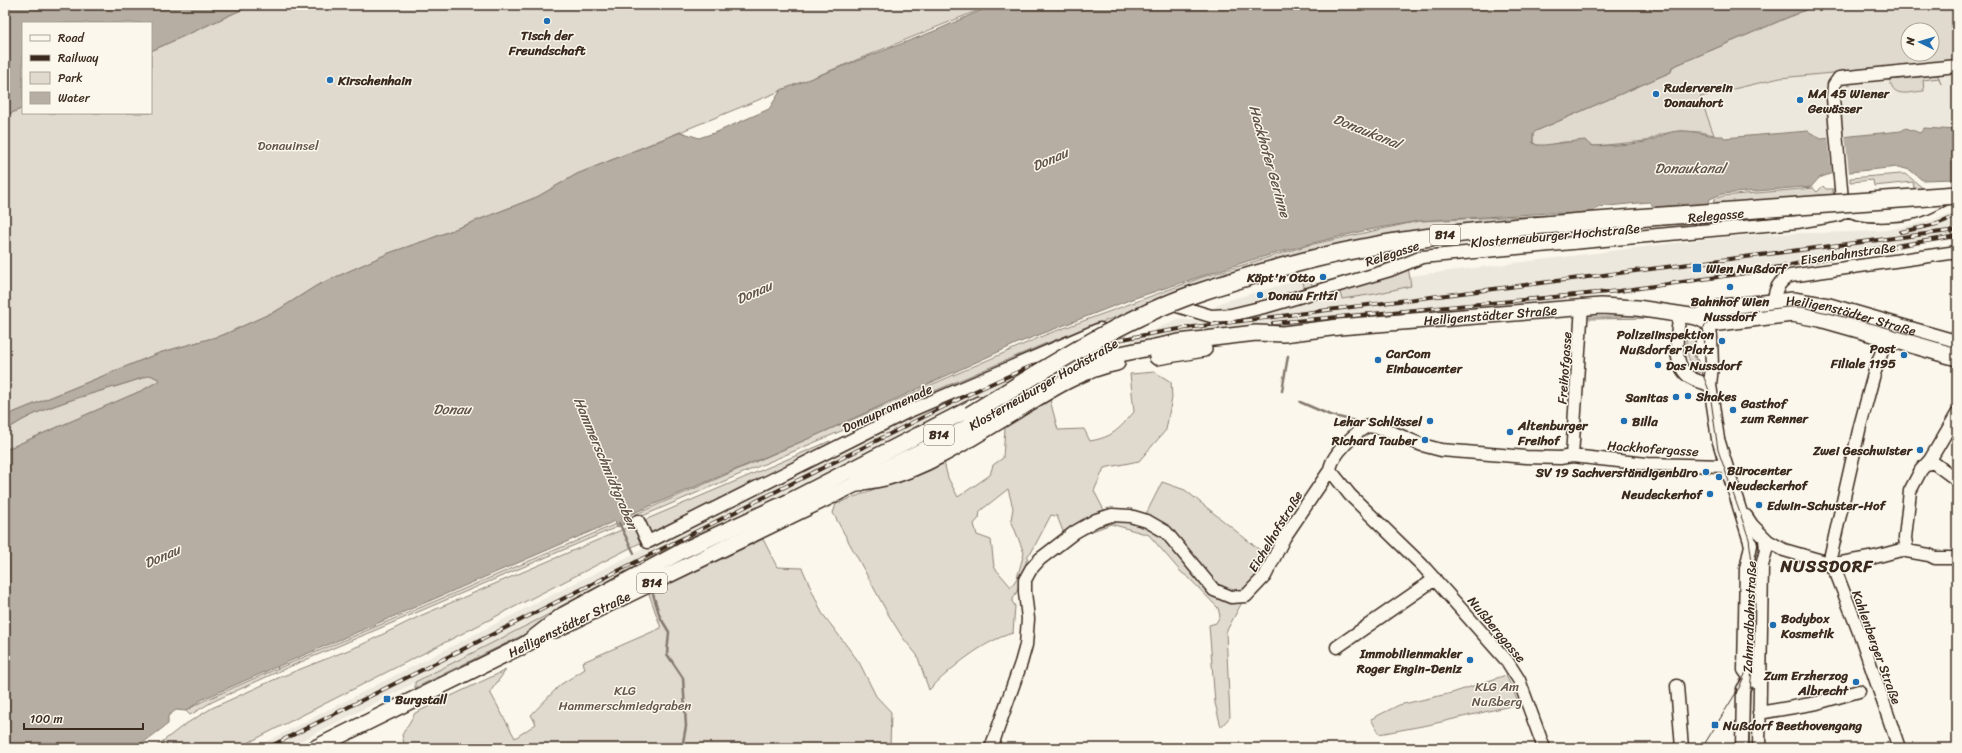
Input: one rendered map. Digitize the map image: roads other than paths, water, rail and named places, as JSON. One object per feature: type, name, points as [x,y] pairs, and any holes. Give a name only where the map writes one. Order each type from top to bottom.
[{"type":"highway","name":"Klosterneuburger Hochstraße","points":[[908,457],[970,415],[1106,334],[1195,294],[1294,264],[1415,239],[1487,230],[1669,215],[1957,195]]},
{"type":"highway","name":"Klosterneuburger Hochstraße","points":[[908,457],[948,439],[1082,358],[1145,325],[1236,291],[1318,268],[1416,249],[1505,239],[1957,204]]},
{"type":"highway","name":"Heiligenstädter Straße","points":[[858,483],[908,457]]},
{"type":"main road","name":"Heiligenstädter Straße","points":[[1705,317],[1721,307],[1793,300],[1815,303],[1889,330],[1957,358]]},
{"type":"main road","name":"Heiligenstädter Straße","points":[[1283,334],[1339,327],[1582,306],[1601,306],[1637,308],[1705,317],[1723,324],[1792,314],[1957,343]]},
{"type":"main road","points":[[522,646],[563,615],[684,550],[836,478],[1027,378],[1076,363],[1179,342],[1256,333],[1283,334]]},
{"type":"main road","points":[[858,483],[885,478],[916,467],[980,433],[1052,389],[1091,371],[1115,363],[1195,350],[1256,343],[1283,334]]},
{"type":"main road","name":"Heiligenstädter Straße","points":[[315,748],[858,483]]},
{"type":"street","points":[[1957,66],[1839,78],[1834,85],[1833,98],[1843,205],[1848,210],[1854,213],[1873,215],[1915,212],[1957,192]]},
{"type":"street","name":"Relegasse","points":[[1165,303],[1211,316],[1231,314],[1268,306],[1390,270],[1422,257],[1797,222],[1838,215],[1848,210]]},
{"type":"street","name":"Eisenbahnstraße","points":[[1775,316],[1773,301],[1776,289],[1780,282],[1790,276],[1957,252]]},
{"type":"street","name":"Donaupromenade","points":[[638,522],[648,542],[907,412],[1150,308],[1165,303]]},
{"type":"street","name":"Freihofgasse","points":[[1572,456],[1582,306]]},
{"type":"street","points":[[1680,314],[1676,341],[1682,367],[1688,376],[1710,385]]},
{"type":"street","points":[[1705,317],[1712,366],[1710,385],[1718,439],[1751,545],[1766,545],[1829,563],[1841,563],[1907,550],[1935,558],[1957,558]]},
{"type":"street","points":[[1829,563],[1860,426],[1874,374],[1889,330]]},
{"type":"street","points":[[1907,550],[1905,538],[1910,491],[1921,470],[1930,460],[1957,414]]},
{"type":"street","name":"Hackhofergasse","points":[[1368,426],[1387,430],[1422,445],[1441,450],[1526,457],[1560,458],[1572,456],[1647,464],[1726,466]]},
{"type":"street","name":"Eichelhofstraße","points":[[991,748],[1026,645],[1028,619],[1025,592],[1026,580],[1031,569],[1044,555],[1075,532],[1105,516],[1120,514],[1130,516],[1147,521],[1166,532],[1214,590],[1231,597],[1246,596],[1265,576],[1284,538],[1330,470],[1333,461],[1353,436],[1368,426]]},
{"type":"street","points":[[1930,460],[1957,480]]},
{"type":"street","name":"Nußberggasse","points":[[1330,470],[1350,495],[1393,534],[1514,670],[1524,692],[1544,748]]},
{"type":"street","points":[[1740,507],[1766,545]]},
{"type":"street","name":"Zahnradbahnstraße","points":[[1751,545],[1746,569],[1744,670],[1755,681]]},
{"type":"street","name":"Zahnradbahnstraße","points":[[1759,748],[1759,713],[1755,681],[1762,566],[1766,545]]},
{"type":"street","name":"Kahlenberger Straße","points":[[1829,563],[1837,575],[1861,637],[1899,748]]},
{"type":"street","points":[[1336,647],[1435,580]]},
{"type":"street","points":[[1742,748],[1744,689],[1755,681]]},
{"type":"street","points":[[1677,686],[1682,748]]},
{"type":"street","points":[[1759,713],[1817,703],[1859,691]]},
{"type":"water","points":[[5,5],[252,5],[152,51],[152,22],[22,22],[22,108],[5,116]]},
{"type":"water","name":"Donau","points":[[993,5],[1817,5],[1672,67],[1671,72],[1536,131],[1533,134],[1533,143],[1537,145],[1544,145],[1585,140],[1590,145],[1596,146],[1627,144],[1650,141],[1675,131],[1723,136],[1724,138],[1808,131],[1821,139],[1901,131],[1906,128],[1920,133],[1924,128],[1957,130],[1957,179],[1922,180],[1910,170],[1898,167],[1830,174],[1819,178],[1811,187],[1722,194],[1710,199],[1707,205],[1684,207],[1679,203],[1675,208],[1656,209],[1649,202],[1598,207],[1591,214],[1549,213],[1419,221],[1363,231],[1248,261],[1132,299],[1018,343],[817,435],[622,518],[624,524],[617,527],[615,521],[201,700],[186,711],[176,710],[168,716],[168,724],[136,748],[5,748],[5,450],[143,390],[160,380],[150,375],[76,398],[39,412],[5,431],[5,416],[159,353],[223,335],[278,310],[316,286],[389,253],[427,240],[537,197],[577,174],[681,132],[699,138],[717,132],[769,109],[781,90],[937,30]]},
{"type":"waterway","name":"Hackhofer Gerinne","points":[[1282,391],[1288,356]]},
{"type":"waterway","name":"Hackhofer Gerinne","points":[[1300,402],[1330,415],[1355,421],[1360,426]]},
{"type":"waterway","name":"Hammerschmidtgraben","points":[[619,523],[634,553]]},
{"type":"waterway","name":"Hammerschmidtgraben","points":[[653,594],[660,617],[669,632],[667,654],[683,678],[686,726],[682,748]]},
{"type":"tram line","points":[[1702,748],[1739,688],[1749,665],[1751,645],[1752,562],[1749,539],[1718,450],[1710,393],[1696,357],[1695,342],[1701,330],[1711,320],[1722,315],[1788,307],[1802,307],[1874,324],[1957,348]]},
{"type":"tram line","points":[[1749,748],[1752,668]]},
{"type":"railway","points":[[1901,232],[1937,224],[1957,216]]},
{"type":"railway","points":[[267,748],[969,394],[1027,368],[1072,351],[1124,339],[1186,328],[1957,230]]},
{"type":"railway","points":[[1273,323],[1619,291],[1753,272],[1858,252],[1957,236]]},
{"type":"place","name":"Tisch der Freundschaft","points":[[547,21]]},
{"type":"place","name":"Kirschenhain","points":[[330,80]]},
{"type":"place","name":"Ruderverein Donauhort","points":[[1656,94]]},
{"type":"place","name":"MA 45 Wiener Gewässer","points":[[1800,100]]},
{"type":"place","name":"Wien Nußdorf","points":[[1697,268]]},
{"type":"place","name":"Käpt'n Otto","points":[[1323,277]]},
{"type":"place","name":"Bahnhof Wien Nussdorf","points":[[1730,287]]},
{"type":"place","name":"Donau Fritzi","points":[[1260,295]]},
{"type":"place","name":"Polizeiinspektion Nußdorfer Platz","points":[[1722,341]]},
{"type":"place","name":"Post Filiale 1195","points":[[1904,355]]},
{"type":"place","name":"CarCom Einbaucenter","points":[[1378,360]]},
{"type":"place","name":"Das Nussdorf","points":[[1658,365]]},
{"type":"place","name":"Shakes","points":[[1688,396]]},
{"type":"place","name":"Sanitas","points":[[1676,397]]},
{"type":"place","name":"Gasthof zum Renner","points":[[1733,410]]},
{"type":"place","name":"Lehar Schlössel","points":[[1430,421]]},
{"type":"place","name":"Billa","points":[[1624,421]]},
{"type":"place","name":"Altenburger Freihof","points":[[1510,432]]},
{"type":"place","name":"Richard Tauber","points":[[1425,440]]},
{"type":"place","name":"Zwei Geschwister","points":[[1920,450]]},
{"type":"place","name":"SV 19 Sachverständigenbüro","points":[[1706,472]]},
{"type":"place","name":"Bürocenter Neudeckerhof","points":[[1719,477]]},
{"type":"place","name":"Neudeckerhof","points":[[1710,494]]},
{"type":"place","name":"Edwin-Schuster-Hof","points":[[1759,505]]},
{"type":"place","name":"Bodybox Kosmetik","points":[[1773,625]]},
{"type":"place","name":"Immobilienmakler Roger Engin-Deniz","points":[[1470,660]]},
{"type":"place","name":"Zum Erzherzog Albrecht","points":[[1856,682]]},
{"type":"place","name":"Burgstall","points":[[387,699]]},
{"type":"place","name":"Nußdorf Beethovengang","points":[[1715,725]]},
{"type":"district","name":"NUSSDORF","points":[[1827,566]]},
{"type":"water label","name":"Donaukanal","points":[[1367,131]]},
{"type":"water label","name":"Donaukanal","points":[[1690,168]]},
{"type":"park label","name":"Donauinsel","points":[[288,145]]},
{"type":"park label","name":"KLG Am Nußberg","points":[[1497,694]]},
{"type":"park label","name":"KLG Hammerschmiedgraben","points":[[625,698]]}]
